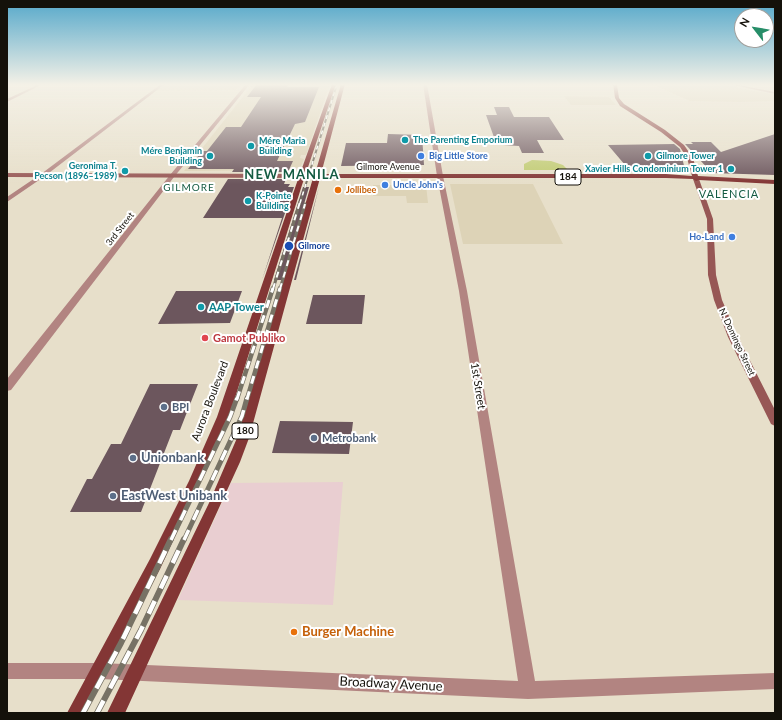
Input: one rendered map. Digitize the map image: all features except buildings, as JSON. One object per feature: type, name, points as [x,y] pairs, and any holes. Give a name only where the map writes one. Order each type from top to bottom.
[{"type":"main road","name":"Aurora Boulevard","points":[[76,713],[100,671],[159,557],[194,485],[223,417],[323,118]]},
{"type":"main road","name":"180","points":[[116,713],[236,456],[250,414],[335,118]]},
{"type":"main road","name":"N. Domingo Street","points":[[642,118],[663,131],[682,146],[690,158],[710,219],[712,275],[718,300],[733,338],[775,421]]},
{"type":"main road","name":"Gilmore Avenue","points":[[7,175],[666,176],[696,179]]},
{"type":"main road","name":"184","points":[[696,179],[775,182]]},
{"type":"street","points":[[7,200],[43,175],[119,118]]},
{"type":"street","name":"3rd Street","points":[[7,387],[172,176],[221,118]]},
{"type":"street","name":"1st Street","points":[[430,118],[440,176],[463,291],[528,690]]},
{"type":"street","name":"Broadway Avenue","points":[[7,671],[136,672],[528,690],[775,682]]},
{"type":"shaded area","points":[[226,118],[319,118],[306,155],[301,155],[300,158],[304,159],[301,166],[290,170],[184,171]]},
{"type":"shaded area","points":[[450,184],[533,184],[563,244],[463,244]]},
{"type":"shaded area","points":[[373,185],[426,185],[428,203],[407,203],[406,196],[373,196]]},
{"type":"shaded area","points":[[343,482],[333,605],[178,600],[231,483]]},
{"type":"green space","points":[[532,160],[551,161],[563,165],[568,170],[524,170],[524,164]]},
{"type":"railway","points":[[300,203],[327,118]]},
{"type":"railway","points":[[273,289],[300,202]]},
{"type":"railway","points":[[280,289],[305,204]]},
{"type":"railway","points":[[237,399],[273,288]]},
{"type":"railway","points":[[247,399],[280,288]]},
{"type":"railway","points":[[171,540],[230,417],[237,398]]},
{"type":"railway","points":[[184,540],[242,416],[247,398]]},
{"type":"railway","points":[[83,713],[121,643],[171,539]]},
{"type":"railway","points":[[97,713],[141,630],[184,539]]},
{"type":"place","name":"The Parenting Emporium","points":[[405,140]]},
{"type":"place","name":"Mére Maria Building","points":[[251,146]]},
{"type":"place","name":"Mére Benjamin Building","points":[[210,156]]},
{"type":"place","name":"Big Little Store","points":[[421,156]]},
{"type":"place","name":"Gilmore Tower","points":[[648,156]]},
{"type":"place","name":"Xavier Hills Condominium Tower 1","points":[[731,169]]},
{"type":"place","name":"Geronima T. Pecson (1896–1989)","points":[[125,171]]},
{"type":"place","name":"Uncle John's","points":[[385,185]]},
{"type":"place","name":"Jollibee","points":[[338,190]]},
{"type":"place","name":"K-Pointe Building","points":[[248,201]]},
{"type":"place","name":"Ho-Land","points":[[732,237]]},
{"type":"place","name":"Gilmore","points":[[289,246]]},
{"type":"place","name":"AAP Tower","points":[[201,307]]},
{"type":"place","name":"Gamot Publiko","points":[[205,338]]},
{"type":"place","name":"BPI","points":[[164,407]]},
{"type":"place","name":"Metrobank","points":[[314,438]]},
{"type":"place","name":"Unionbank","points":[[133,458]]},
{"type":"place","name":"EastWest Unibank","points":[[113,496]]},
{"type":"place","name":"Burger Machine","points":[[294,632]]},
{"type":"district","name":"NEW MANILA","points":[[292,175]]},
{"type":"district","name":"GILMORE","points":[[189,188]]},
{"type":"district","name":"VALENCIA","points":[[729,194]]}]
